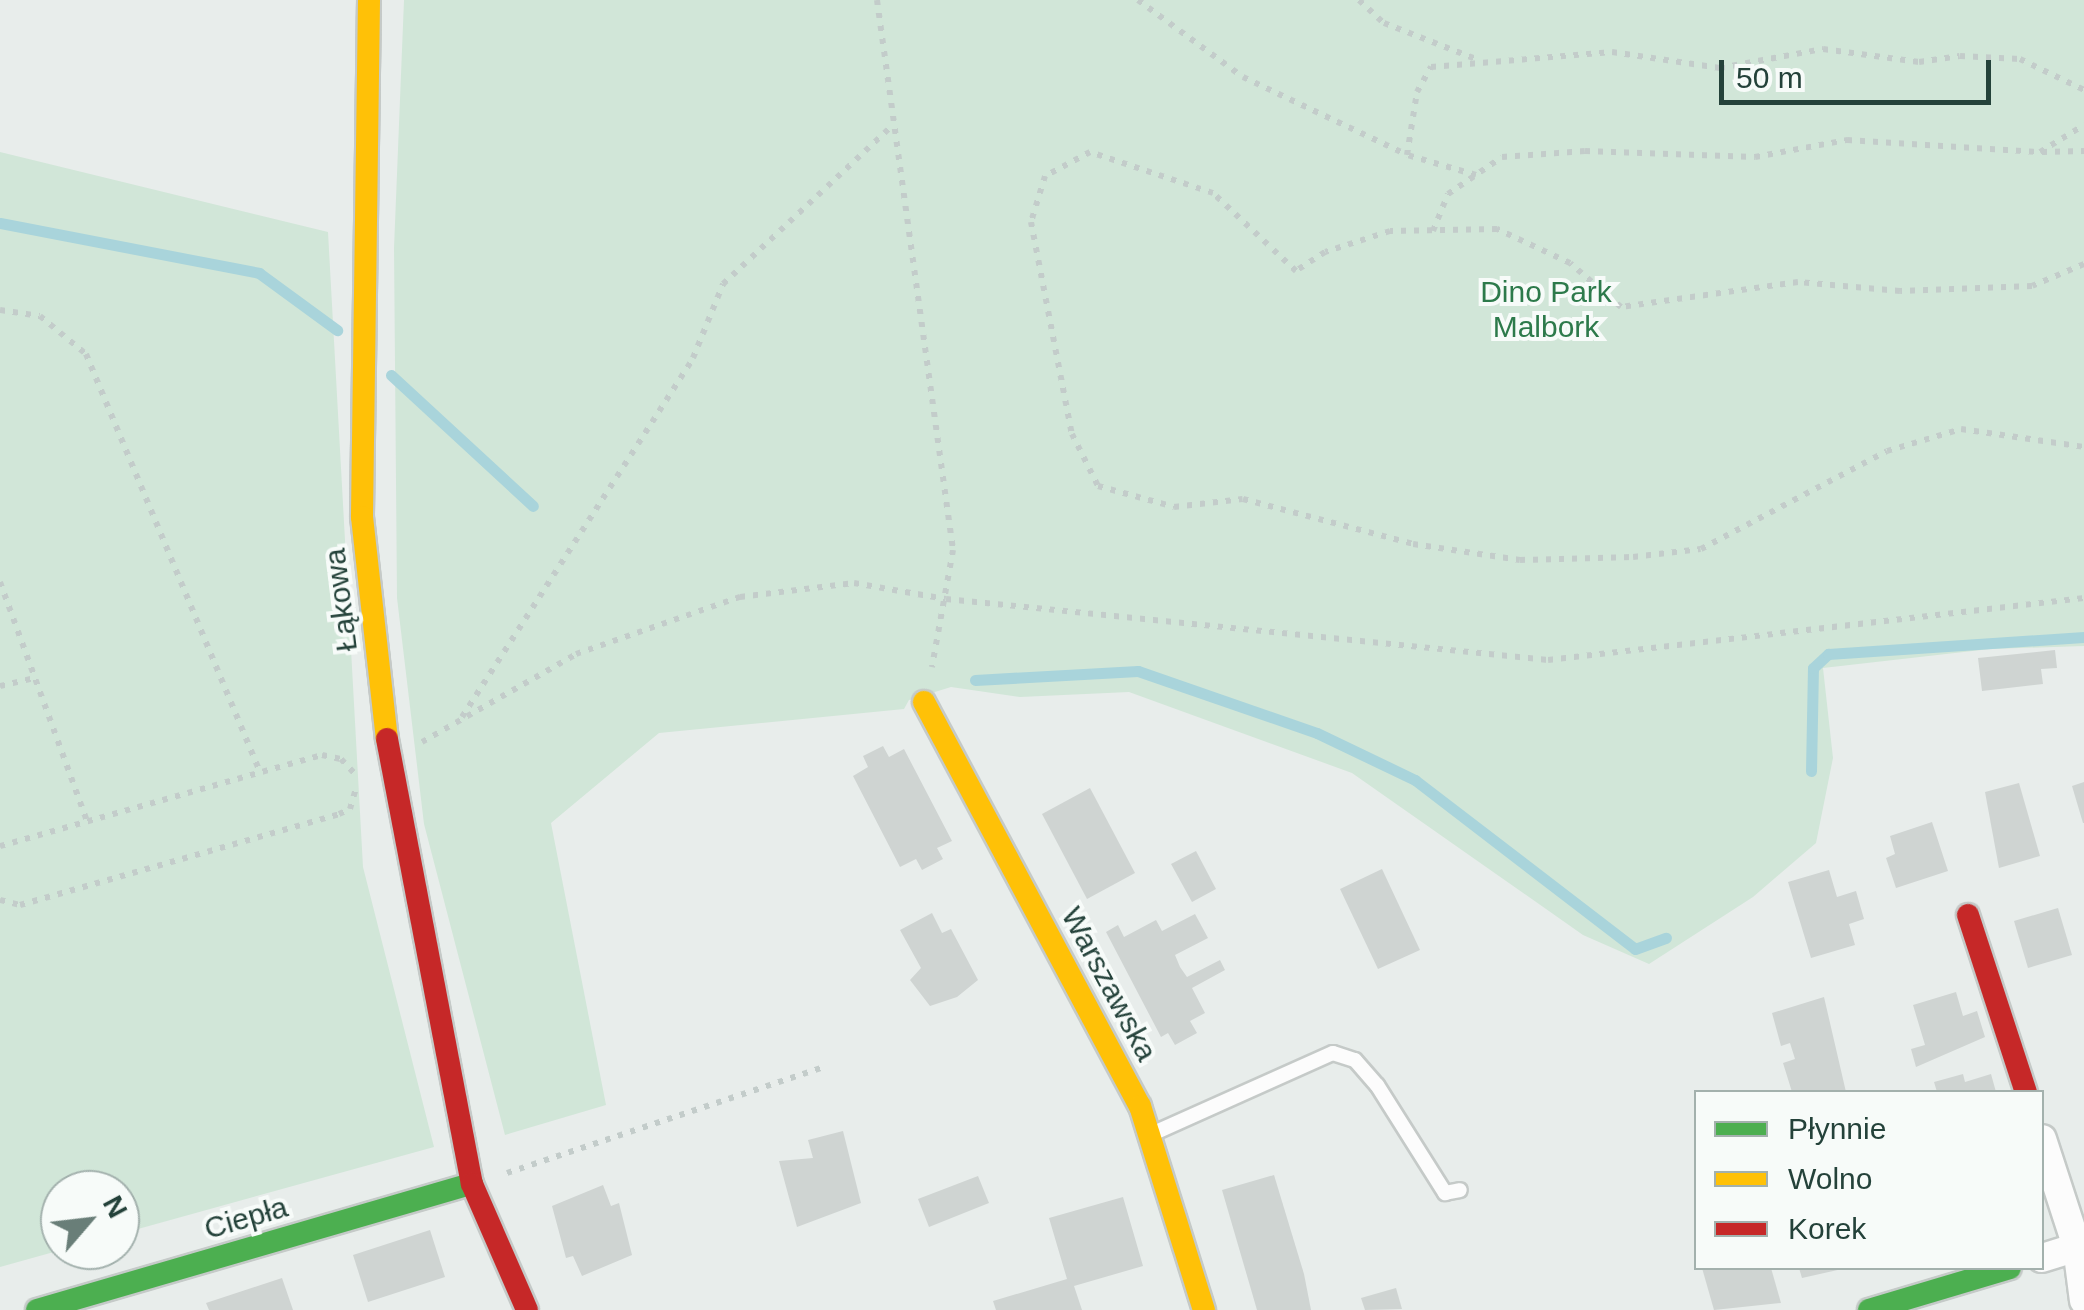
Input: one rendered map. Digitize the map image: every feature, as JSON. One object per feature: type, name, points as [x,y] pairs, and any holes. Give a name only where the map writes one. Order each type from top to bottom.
[{"type":"street","name":"Łąkowa","points":[[369,0],[362,517],[390,761],[472,1184],[527,1310]]},
{"type":"street","name":"Warszawska","points":[[924,702],[1140,1106],[1204,1310]]},
{"type":"street","points":[[1968,915],[2025,1090]]},
{"type":"street","points":[[2044,1145],[2080,1246],[2084,1301]]},
{"type":"street","name":"Ciepła","points":[[37,1310],[472,1184]]},
{"type":"street","points":[[2044,1257],[2080,1246]]},
{"type":"street","points":[[1870,1310],[2003,1270]]},
{"type":"lane","points":[[1149,1136],[1334,1053],[1355,1060],[1377,1085],[1445,1193],[1460,1190]]},
{"type":"path","points":[[877,0],[952,550],[924,702]]},
{"type":"path","points":[[1138,0],[1243,77],[1407,155],[1476,175]]},
{"type":"path","points":[[1358,0],[1384,23],[1477,59]]},
{"type":"path","points":[[1407,155],[1417,92],[1431,67],[1477,59],[1612,52],[1720,68],[1823,49],[1903,62],[1980,57],[2020,59],[2084,90]]},
{"type":"path","points":[[2040,152],[2084,125]]},
{"type":"path","points":[[460,720],[693,358],[723,284],[892,126]]},
{"type":"path","points":[[1432,231],[1448,194],[1502,157],[1585,151],[1755,157],[1847,140],[2040,152],[2084,150]]},
{"type":"path","points":[[2084,264],[2032,286],[1900,291],[1798,282],[1621,307],[1570,264],[1497,229],[1390,232],[1325,252],[1296,272],[1213,193],[1153,168],[1090,152],[1044,176],[1031,222],[1072,434],[1098,486],[1174,506],[1243,499],[1413,544],[1520,560],[1632,557],[1701,549],[1887,451],[1960,429],[2084,448]]},
{"type":"path","points":[[0,310],[40,316],[86,354],[260,772]]},
{"type":"path","points":[[0,582],[87,820]]},
{"type":"path","points":[[390,761],[576,654],[740,597],[854,583],[946,599],[1548,660],[2084,598]]},
{"type":"path","points":[[0,686],[35,678]]},
{"type":"path","points":[[0,846],[322,755],[342,759],[355,774],[356,797],[350,809],[321,820],[20,905],[0,900]]},
{"type":"path","points":[[472,1184],[823,1067]]},
{"type":"green space","name":"Dino Park Malbork","points":[[404,0],[2084,0],[2084,646],[1990,649],[1823,668],[1833,758],[1816,843],[1753,897],[1649,964],[1583,935],[1352,773],[1129,692],[1020,697],[951,687],[909,700],[904,709],[659,733],[551,823],[606,1105],[505,1135],[424,824],[397,598],[394,248]]},
{"type":"green space","points":[[0,152],[328,232],[363,867],[434,1147],[140,1228],[140,1170],[40,1170],[40,1256],[0,1267]]},
{"type":"building","points":[[2055,650],[2057,668],[2041,669],[2043,684],[1982,691],[1978,658]]},
{"type":"building","points":[[883,746],[889,757],[904,749],[952,841],[937,848],[943,859],[922,870],[916,859],[900,867],[853,776],[868,767],[863,756]]},
{"type":"building","points":[[2084,782],[2084,823],[2083,823],[2072,786]]},
{"type":"building","points":[[2019,783],[2040,856],[1999,868],[1985,792]]},
{"type":"building","points":[[1090,788],[1135,873],[1087,899],[1042,814]]},
{"type":"building","points":[[1932,822],[1948,871],[1896,888],[1886,858],[1895,854],[1890,836]]},
{"type":"building","points":[[1196,851],[1216,889],[1192,902],[1171,864]]},
{"type":"building","points":[[1382,869],[1420,950],[1378,969],[1340,889]]},
{"type":"building","points":[[1829,870],[1837,897],[1856,891],[1864,919],[1849,924],[1855,945],[1811,958],[1788,882]]},
{"type":"building","points":[[2058,908],[2072,955],[2028,968],[2014,921]]},
{"type":"building","points":[[932,913],[942,933],[951,929],[978,980],[957,997],[930,1006],[910,980],[921,968],[900,930]]},
{"type":"building","points":[[1195,914],[1208,938],[1175,955],[1180,967],[1187,977],[1220,960],[1225,970],[1192,988],[1205,1013],[1190,1021],[1197,1033],[1175,1045],[1168,1033],[1161,1037],[1106,932],[1118,925],[1124,937],[1156,920],[1162,931]]},
{"type":"building","points":[[1956,992],[1963,1016],[1977,1011],[1985,1037],[1916,1067],[1911,1049],[1925,1045],[1913,1005]]},
{"type":"building","points":[[1824,997],[1846,1090],[1791,1090],[1783,1063],[1795,1059],[1790,1043],[1781,1046],[1772,1013]]},
{"type":"building","points":[[1963,1074],[1965,1082],[1991,1074],[1995,1090],[1936,1090],[1934,1082]]},
{"type":"building","points":[[843,1131],[861,1203],[797,1227],[779,1161],[813,1158],[808,1140]]},
{"type":"building","points":[[1274,1175],[1311,1310],[1257,1310],[1222,1190]]},
{"type":"building","points":[[978,1176],[989,1203],[929,1227],[918,1199]]},
{"type":"building","points":[[603,1185],[611,1206],[619,1203],[632,1255],[582,1276],[573,1256],[566,1258],[552,1206]]},
{"type":"building","points":[[1123,1197],[1143,1266],[1074,1286],[1082,1310],[996,1310],[993,1301],[1067,1279],[1049,1218]]},
{"type":"building","points":[[430,1230],[445,1277],[368,1302],[353,1255]]},
{"type":"building","points":[[1703,1270],[1772,1270],[1781,1303],[1714,1310]]},
{"type":"building","points":[[1800,1270],[1838,1270],[1802,1278]]},
{"type":"building","points":[[282,1278],[293,1310],[209,1310],[206,1303]]},
{"type":"building","points":[[1396,1288],[1402,1309],[1365,1310],[1361,1298]]},
{"type":"waterway","points":[[0,223],[259,273],[337,330]]},
{"type":"waterway","points":[[391,375],[533,506]]},
{"type":"waterway","points":[[1811,771],[1813,668],[1828,654],[2084,637]]},
{"type":"waterway","points":[[975,680],[1138,671],[1317,733],[1415,780],[1635,949],[1666,938]]},
{"type":"traffic: fast","points":[[37,1310],[472,1184]]},
{"type":"traffic: fast","points":[[1869,1310],[2003,1270]]},
{"type":"traffic: slow","points":[[369,0],[362,517],[387,739]]},
{"type":"traffic: slow","points":[[924,702],[1140,1106],[1204,1310]]},
{"type":"traffic: jam","points":[[387,739],[472,1184],[527,1310]]},
{"type":"traffic: jam","points":[[1968,915],[2025,1090]]}]
